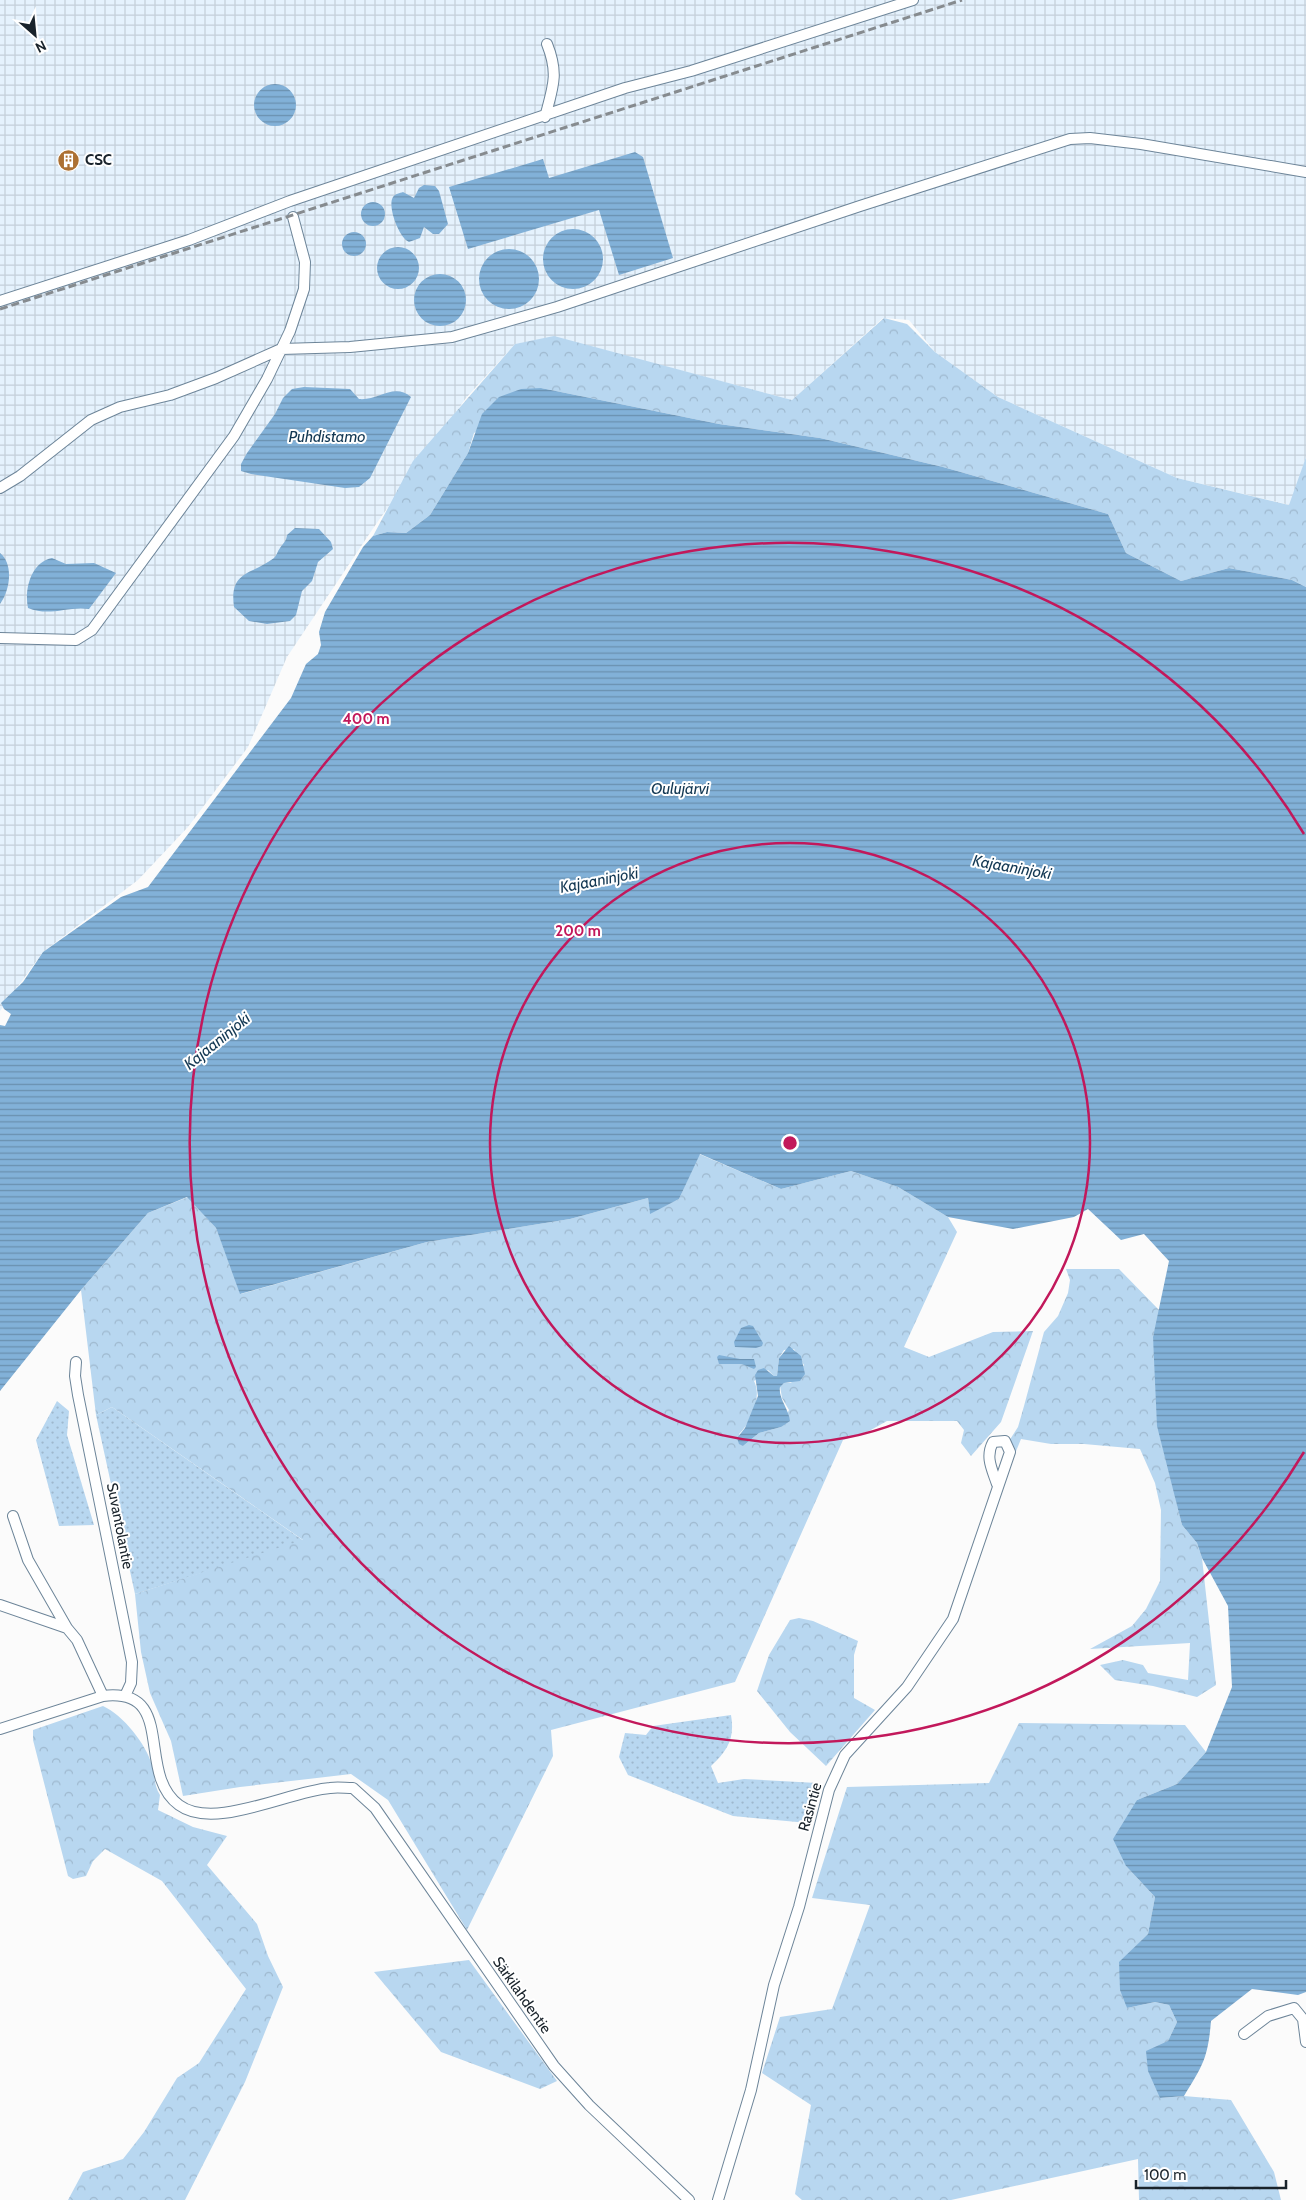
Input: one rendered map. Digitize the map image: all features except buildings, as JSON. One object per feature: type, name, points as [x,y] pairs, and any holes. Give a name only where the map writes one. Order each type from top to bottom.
[{"type":"street","points":[[0,301],[189,240],[290,201],[625,88],[691,71],[913,0]]},
{"type":"street","points":[[545,116],[555,75],[554,62],[547,44]]},
{"type":"street","points":[[0,488],[20,476],[91,420],[120,407],[170,395],[216,378],[281,349],[350,347],[452,337],[566,304],[860,206],[1070,139],[1090,138],[1141,144],[1306,172]]},
{"type":"street","points":[[0,638],[76,640],[92,630],[234,436],[281,349],[298,309],[304,289],[305,262],[293,217]]},
{"type":"street","name":"Suvantolantie","points":[[76,1362],[75,1376],[78,1395],[132,1662],[131,1683],[125,1696]]},
{"type":"street","name":"Rasintie","points":[[718,2200],[751,2090],[774,1985],[799,1907],[829,1790],[845,1755],[907,1687],[953,1619],[997,1484],[1008,1459],[1010,1452],[1005,1441],[993,1442],[988,1457],[997,1484]]},
{"type":"street","points":[[13,1516],[28,1560],[67,1628],[77,1640],[103,1696]]},
{"type":"street","points":[[0,1605],[67,1628]]},
{"type":"street","points":[[0,1729],[103,1696],[125,1696]]},
{"type":"street","name":"Särkilahdentie","points":[[125,1696],[136,1699],[148,1712],[158,1774],[165,1791],[177,1804],[190,1812],[209,1814],[232,1811],[329,1788],[353,1788],[375,1808],[554,2066],[589,2105],[689,2200]]},
{"type":"street","points":[[1244,2034],[1268,2016],[1294,2008],[1298,2010],[1303,2019],[1306,2042]]},
{"type":"shaded area","points":[[0,0],[1306,0],[1306,457],[1290,505],[1177,478],[998,397],[935,352],[909,320],[883,318],[792,400],[554,337],[515,344],[466,398],[374,527],[287,657],[248,747],[188,827],[138,880],[43,952],[0,1011]]},
{"type":"green space","points":[[884,318],[907,324],[935,352],[998,397],[1177,478],[1289,505],[1306,457],[1306,587],[1292,580],[1229,568],[1181,581],[1126,553],[1108,514],[943,467],[820,438],[719,424],[541,388],[474,433],[468,453],[430,515],[406,533],[387,532],[373,536],[413,461],[515,344],[554,336],[792,400]]},
{"type":"green space","points":[[699,1154],[781,1189],[851,1171],[898,1187],[948,1217],[957,1232],[904,1347],[929,1357],[993,1332],[1033,1331],[1001,1422],[971,1456],[961,1443],[964,1430],[957,1421],[887,1421],[869,1431],[843,1440],[735,1682],[551,1730],[553,1756],[467,1930],[388,1800],[351,1774],[240,1787],[183,1796],[171,1741],[150,1693],[141,1652],[135,1594],[303,1540],[112,1407],[96,1415],[81,1290],[148,1213],[188,1197],[216,1228],[241,1294],[427,1242],[570,1219],[648,1198],[650,1213],[679,1199]],"holes":[[[794,1349],[804,1365],[791,1383],[784,1383],[780,1386],[782,1398],[789,1410],[781,1427],[759,1433],[743,1446],[739,1434],[748,1423],[754,1409],[757,1394],[754,1381],[768,1370],[774,1376],[777,1376],[779,1358],[784,1350]]]},
{"type":"green space","points":[[1066,1269],[1119,1269],[1160,1311],[1153,1337],[1176,1500],[1182,1525],[1197,1543],[1202,1558],[1216,1685],[1197,1697],[1153,1686],[1115,1680],[1100,1665],[1123,1660],[1143,1665],[1148,1673],[1188,1680],[1190,1643],[1090,1649],[1132,1626],[1146,1609],[1160,1581],[1161,1510],[1155,1483],[1140,1449],[1084,1444],[1051,1444],[1021,1439],[1012,1461],[1009,1441],[1018,1427],[1044,1332],[1058,1316],[1068,1293],[1070,1280]]},
{"type":"green space","points":[[57,1401],[69,1411],[67,1435],[94,1525],[59,1526],[36,1440]]},
{"type":"green space","points":[[112,1407],[304,1541],[135,1594],[96,1415]]},
{"type":"green space","points":[[799,1618],[813,1621],[858,1641],[854,1655],[854,1698],[875,1710],[826,1766],[790,1732],[757,1691],[769,1655],[790,1620]]},
{"type":"green space","points":[[103,1706],[111,1710],[126,1723],[145,1748],[160,1795],[158,1810],[193,1827],[227,1836],[207,1865],[257,1924],[268,1956],[283,1987],[245,2082],[185,2200],[68,2200],[83,2172],[123,2159],[144,2132],[177,2078],[199,2063],[246,1989],[162,1881],[105,1849],[93,1861],[86,1876],[73,1879],[68,1876],[33,1740],[33,1730]]},
{"type":"green space","points":[[731,1715],[732,1730],[729,1743],[722,1755],[711,1766],[718,1783],[744,1779],[817,1783],[804,1816],[808,1823],[733,1816],[628,1775],[619,1757],[625,1733],[646,1735],[653,1726]]},
{"type":"green space","points":[[1019,1723],[1185,1725],[1206,1752],[1177,1784],[1137,1800],[1126,1866],[1155,1897],[1148,1934],[1119,1963],[1127,2008],[1155,2002],[1169,2005],[1177,2022],[1168,2041],[1160,2098],[1184,2096],[1231,2100],[1274,2172],[1281,2200],[1139,2200],[1138,2159],[951,2200],[802,2200],[795,2194],[811,2105],[762,2073],[780,2017],[832,2009],[870,1905],[812,1898],[847,1787],[989,1783]]},
{"type":"green space","points":[[469,1960],[557,2081],[540,2089],[441,2052],[374,1972]]},
{"type":"water","points":[[275,84],[290,90],[296,105],[290,120],[275,126],[260,120],[254,105],[260,90]]},
{"type":"water","points":[[635,152],[643,157],[673,258],[619,275],[599,210],[468,249],[449,187],[543,159],[549,178]]},
{"type":"water","points":[[424,185],[435,186],[439,191],[448,224],[439,234],[433,234],[424,227],[420,238],[409,242],[401,235],[395,221],[392,207],[393,197],[403,192],[414,198],[419,188]]},
{"type":"water","points":[[373,202],[382,205],[385,214],[382,223],[373,226],[364,223],[361,214],[364,205]]},
{"type":"water","points":[[573,229],[590,234],[598,242],[603,259],[598,276],[590,284],[573,289],[556,284],[548,276],[543,259],[548,242],[556,234]]},
{"type":"water","points":[[354,232],[363,235],[366,244],[363,253],[354,256],[345,253],[342,244],[345,235]]},
{"type":"water","points":[[398,247],[413,253],[419,268],[413,283],[398,289],[383,283],[377,268],[383,253]]},
{"type":"water","points":[[509,249],[526,254],[534,262],[539,279],[534,296],[526,304],[509,309],[492,304],[484,296],[479,279],[484,262],[492,254]]},
{"type":"water","points":[[435,274],[445,274],[459,281],[466,295],[466,305],[459,319],[445,326],[435,326],[425,322],[418,315],[414,305],[414,295],[418,285],[425,278]]},
{"type":"water","name":"Puhdistamo","points":[[304,387],[350,389],[359,399],[398,391],[411,397],[370,478],[359,487],[345,488],[241,471],[241,464],[247,453],[275,414],[283,398],[292,389]]},
{"type":"water","name":"Oulujärvi","points":[[541,388],[719,424],[820,438],[943,467],[1108,514],[1126,553],[1181,581],[1229,568],[1292,580],[1306,587],[1306,1992],[1298,1995],[1252,1989],[1211,2021],[1204,2061],[1184,2096],[1160,2098],[1148,2071],[1146,2051],[1168,2041],[1177,2022],[1169,2005],[1155,2002],[1127,2008],[1120,1990],[1119,1962],[1148,1934],[1155,1897],[1126,1866],[1113,1839],[1137,1800],[1177,1784],[1206,1752],[1232,1687],[1228,1606],[1202,1558],[1197,1543],[1182,1525],[1157,1426],[1153,1337],[1169,1261],[1144,1234],[1121,1240],[1088,1209],[1074,1217],[1013,1229],[948,1217],[898,1187],[851,1171],[781,1189],[700,1154],[679,1199],[650,1214],[648,1198],[570,1219],[427,1242],[240,1294],[216,1228],[187,1197],[148,1213],[81,1290],[0,1391],[0,1025],[5,1026],[11,1014],[4,1009],[1,1003],[23,982],[43,952],[121,897],[148,887],[291,698],[306,664],[318,654],[321,645],[319,632],[325,612],[363,547],[373,536],[387,532],[406,533],[430,515],[468,453],[482,414],[499,397],[521,389]]},
{"type":"water","points":[[295,528],[319,529],[331,542],[333,549],[318,562],[312,581],[302,591],[296,615],[290,621],[267,624],[249,621],[234,607],[233,595],[235,586],[244,575],[274,558],[287,535]]},
{"type":"water","points":[[0,553],[7,564],[9,578],[6,592],[0,604]]},
{"type":"water","points":[[52,558],[66,564],[94,563],[116,573],[89,609],[81,608],[44,612],[28,608],[28,585],[34,571],[39,565]]},
{"type":"water","points":[[749,1325],[753,1326],[763,1343],[762,1346],[756,1348],[735,1347],[734,1342],[741,1328]]},
{"type":"water","points":[[789,1346],[801,1356],[805,1374],[800,1381],[784,1383],[780,1387],[790,1421],[781,1427],[759,1433],[743,1446],[739,1444],[737,1438],[745,1428],[758,1396],[755,1375],[758,1370],[764,1368],[774,1376],[777,1376],[779,1358]]},
{"type":"water","points":[[719,1355],[740,1359],[754,1359],[756,1367],[754,1369],[742,1364],[719,1364],[717,1357]]},
{"type":"railway","points":[[0,309],[962,0]]},
{"type":"place","name":"CSC","points":[[69,160]]},
{"type":"water label","name":"Kajaaninjoki","points":[[1012,867]]},
{"type":"water label","name":"Kajaaninjoki","points":[[599,880]]},
{"type":"water label","name":"Kajaaninjoki","points":[[217,1041]]}]
